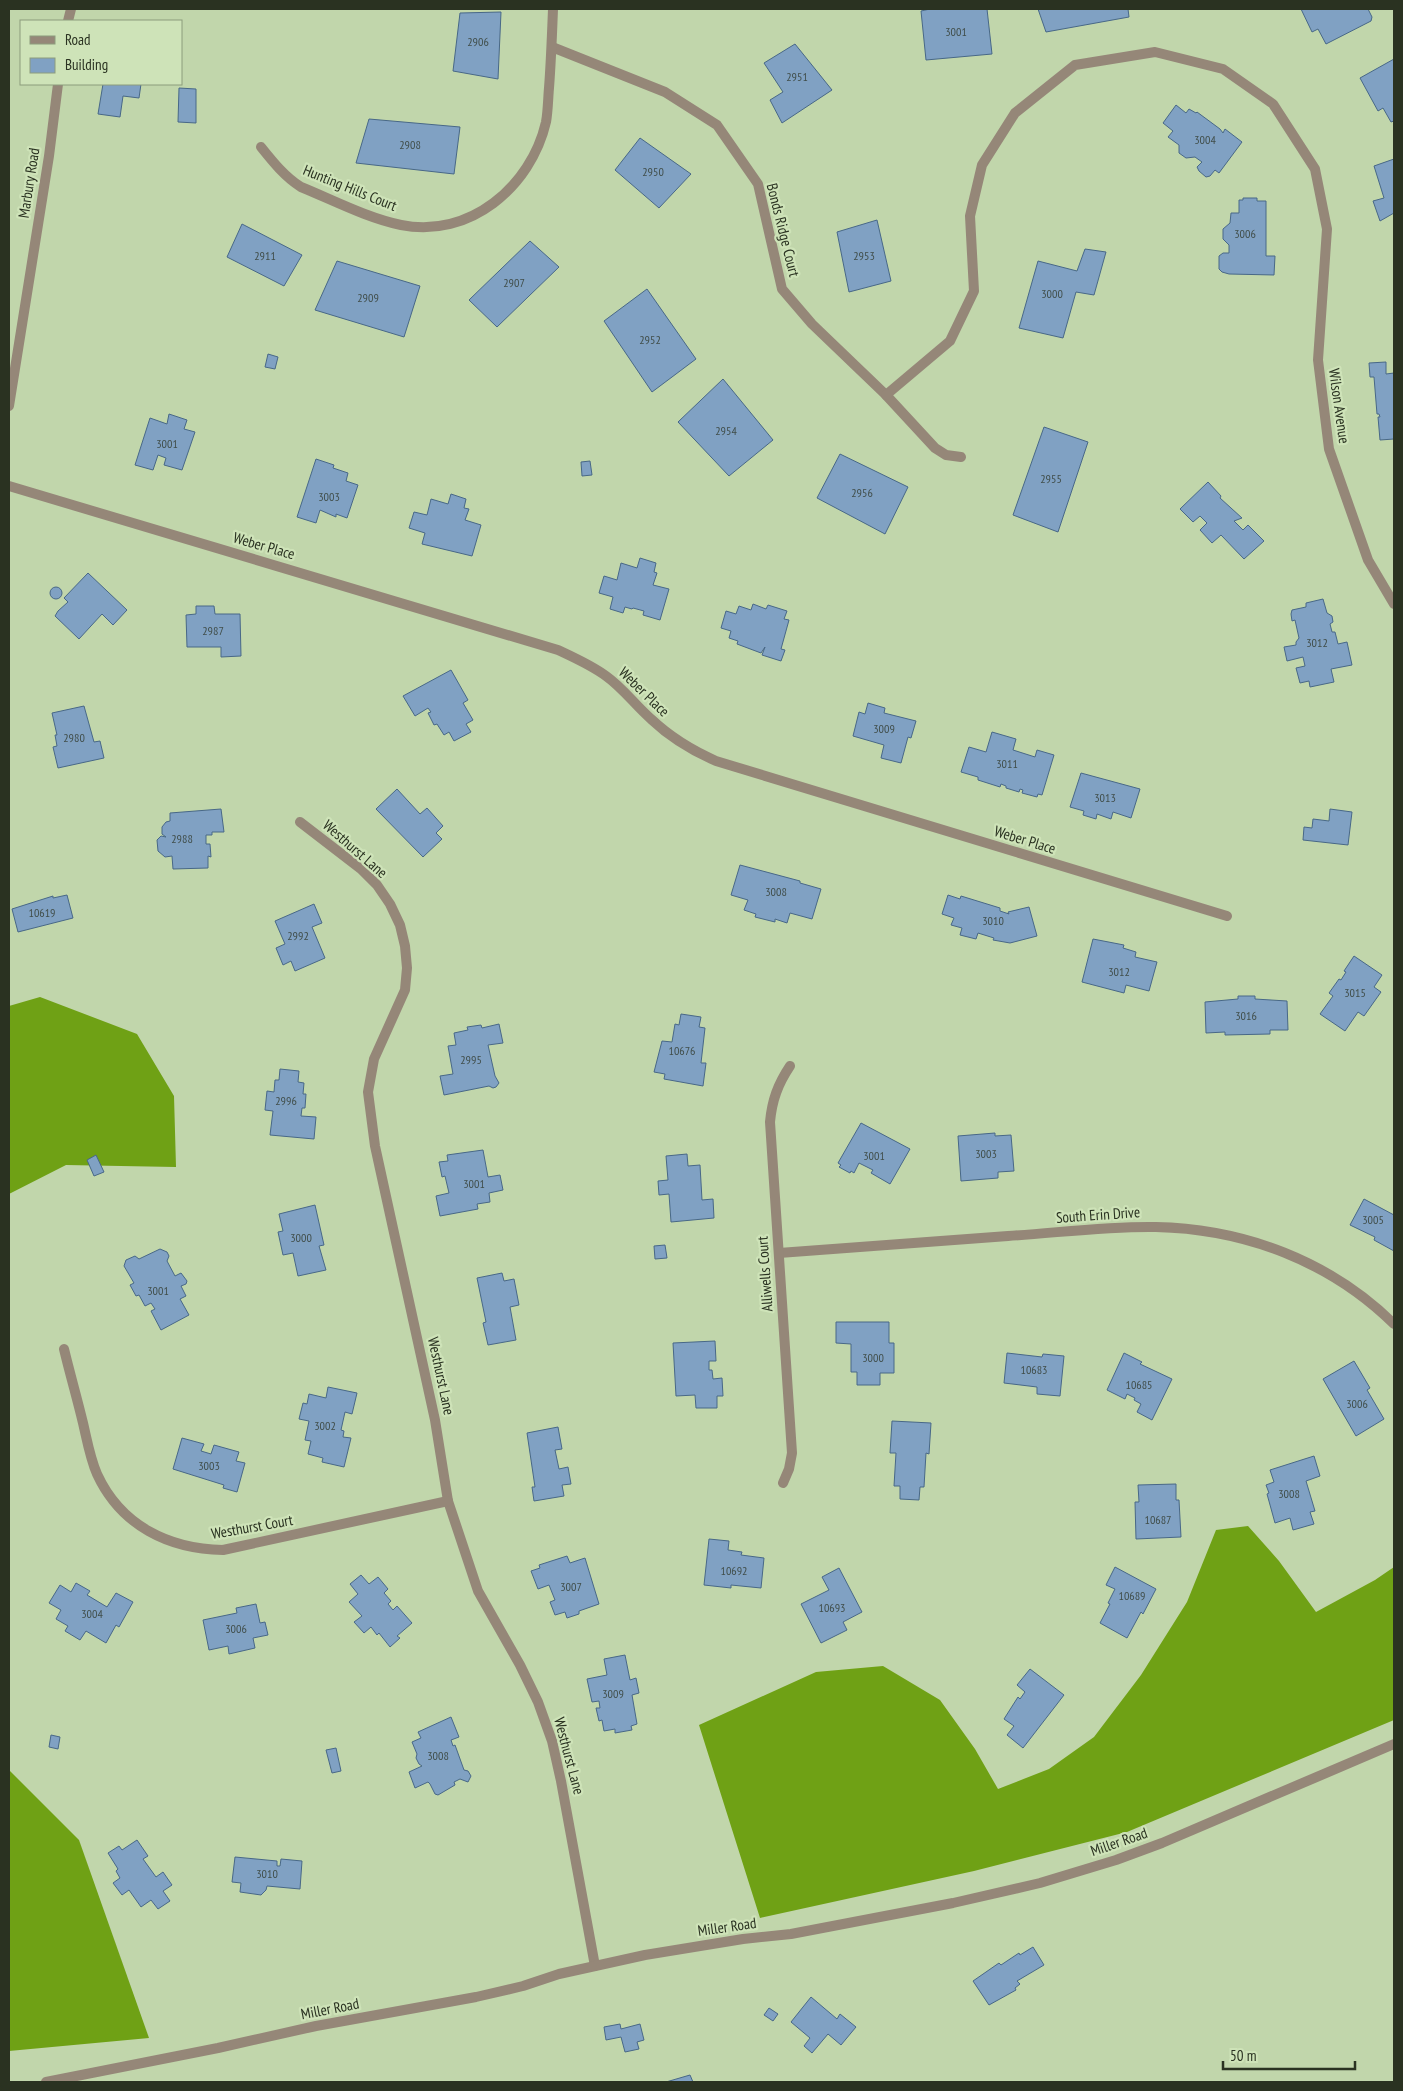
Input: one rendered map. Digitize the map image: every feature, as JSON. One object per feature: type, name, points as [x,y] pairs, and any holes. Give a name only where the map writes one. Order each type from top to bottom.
[{"type":"street","name":"Hunting Hills Court","points":[[261,147],[292,182],[358,211],[389,222],[416,227],[444,226],[482,212],[503,196],[519,179],[531,161],[540,141],[546,120],[553,9]]},
{"type":"street","name":"Bonds Ridge Court","points":[[552,46],[665,92],[717,125],[758,184],[782,290],[812,324],[886,395],[936,448],[946,454],[961,457]]},
{"type":"street","name":"Wilson Avenue","points":[[886,395],[950,341],[974,291],[970,216],[982,166],[1015,113],[1075,65],[1155,52],[1223,69],[1273,104],[1315,169],[1327,230],[1318,360],[1329,449],[1368,560],[1394,604]]},
{"type":"street","name":"Marbury Road","points":[[9,405],[49,156],[58,85]]},
{"type":"street","name":"Weber Place","points":[[9,486],[558,650],[582,661],[606,676],[666,732],[689,749],[716,761],[1228,916]]},
{"type":"street","name":"Westhurst Lane","points":[[300,822],[361,869],[390,904],[400,925],[405,946],[407,968],[405,990],[374,1059],[368,1092],[368,1104],[375,1146],[435,1420],[448,1501],[478,1591],[520,1665],[538,1702],[552,1741],[595,1966]]},
{"type":"street","name":"Alliwells Court","points":[[783,1483],[789,1469],[792,1453],[770,1122],[772,1103],[779,1083],[790,1066]]},
{"type":"street","name":"South Erin Drive","points":[[778,1253],[1124,1228],[1192,1229],[1230,1235],[1296,1256],[1352,1288],[1394,1324]]},
{"type":"street","name":"Westhurst Court","points":[[64,1349],[97,1474],[109,1494],[124,1512],[141,1527],[160,1538],[188,1547],[223,1550],[448,1501]]},
{"type":"street","name":"Miller Road","points":[[46,2082],[218,2048],[316,2026],[476,1997],[595,1966],[715,1944],[791,1934],[952,1903],[1040,1883],[1116,1860],[1162,1843],[1394,1744]]},
{"type":"green space","points":[[40,997],[137,1034],[174,1096],[176,1167],[66,1165],[9,1194],[9,1006]]},
{"type":"green space","points":[[1248,1526],[1279,1561],[1316,1612],[1375,1580],[1394,1567],[1394,1720],[1127,1832],[974,1871],[760,1918],[699,1725],[816,1672],[883,1666],[940,1700],[975,1749],[998,1789],[1049,1769],[1094,1737],[1141,1675],[1187,1602],[1216,1530]]},
{"type":"green space","points":[[9,1770],[79,1840],[149,2038],[9,2051]]},
{"type":"building","points":[[930,9],[987,9],[992,54],[926,60],[921,11]]},
{"type":"building","points":[[1038,9],[1128,9],[1129,17],[1046,32]]},
{"type":"building","points":[[1301,9],[1368,9],[1372,17],[1371,21],[1326,44],[1318,29],[1312,32]]},
{"type":"building","points":[[501,12],[498,79],[453,71],[460,13]]},
{"type":"building","points":[[795,44],[832,90],[782,123],[770,100],[783,92],[764,63]]},
{"type":"building","points":[[1394,59],[1394,121],[1391,122],[1383,108],[1378,111],[1360,78]]},
{"type":"building","points":[[103,85],[141,85],[139,98],[123,96],[120,117],[98,114]]},
{"type":"building","points":[[179,88],[196,89],[196,123],[178,122]]},
{"type":"building","points":[[1176,105],[1186,113],[1189,109],[1197,112],[1223,133],[1225,129],[1242,142],[1219,173],[1215,170],[1210,176],[1206,177],[1197,167],[1202,162],[1195,157],[1186,158],[1179,153],[1179,145],[1168,137],[1173,131],[1163,123]]},
{"type":"building","points":[[369,119],[460,127],[454,174],[356,163]]},
{"type":"building","points":[[640,138],[691,174],[659,208],[615,170]]},
{"type":"building","points":[[1394,159],[1394,213],[1380,221],[1373,201],[1384,198],[1374,166]]},
{"type":"building","points":[[1243,198],[1257,198],[1257,201],[1266,201],[1266,256],[1275,256],[1274,275],[1229,274],[1219,269],[1219,256],[1223,253],[1229,253],[1229,245],[1223,239],[1223,229],[1230,223],[1231,213],[1239,213],[1239,200],[1243,200]]},
{"type":"building","points":[[877,220],[891,281],[849,292],[837,232]]},
{"type":"building","points":[[242,224],[302,255],[284,286],[227,257]]},
{"type":"building","points":[[530,241],[559,267],[497,327],[469,300]]},
{"type":"building","points":[[1085,249],[1106,252],[1094,295],[1076,292],[1063,338],[1019,328],[1038,261],[1077,271]]},
{"type":"building","points":[[337,261],[420,286],[404,337],[315,310]]},
{"type":"building","points":[[647,289],[696,359],[652,392],[604,321]]},
{"type":"building","points":[[268,354],[278,357],[275,369],[265,367]]},
{"type":"building","points":[[1386,362],[1386,374],[1394,373],[1394,439],[1380,440],[1378,417],[1380,417],[1377,414],[1374,377],[1370,377],[1369,363]]},
{"type":"building","points":[[723,379],[773,440],[729,476],[678,422]]},
{"type":"building","points":[[169,414],[187,420],[184,429],[195,432],[182,470],[164,465],[166,458],[158,455],[153,470],[135,465],[150,418],[167,424]]},
{"type":"building","points":[[1044,427],[1088,442],[1058,532],[1013,515]]},
{"type":"building","points":[[840,454],[908,487],[885,534],[817,498]]},
{"type":"building","points":[[316,459],[334,465],[333,468],[348,473],[346,481],[358,485],[347,518],[336,514],[336,517],[320,510],[316,523],[297,517]]},
{"type":"building","points":[[590,461],[592,475],[582,476],[581,462]]},
{"type":"building","points":[[1208,482],[1221,496],[1220,498],[1242,518],[1234,521],[1243,530],[1248,525],[1264,541],[1244,559],[1221,535],[1212,543],[1200,530],[1207,523],[1200,516],[1193,522],[1180,509]]},
{"type":"building","points":[[451,494],[466,499],[464,508],[469,509],[465,520],[481,525],[472,556],[422,544],[425,533],[409,528],[414,512],[427,515],[431,499],[448,504]]},
{"type":"building","points":[[640,558],[656,563],[654,572],[657,573],[653,585],[669,589],[660,620],[643,615],[644,611],[633,608],[625,607],[623,613],[610,609],[613,597],[599,593],[604,576],[617,580],[621,563],[637,568]]},
{"type":"building","points":[[88,573],[127,610],[113,625],[102,614],[79,639],[55,616],[68,602],[64,598]]},
{"type":"building","points":[[58,587],[61,588],[61,598],[54,599],[51,598],[50,591],[51,588]]},
{"type":"building","points":[[1323,599],[1327,613],[1332,616],[1333,622],[1330,624],[1332,632],[1335,632],[1338,644],[1347,642],[1352,665],[1331,669],[1334,682],[1310,687],[1309,681],[1300,683],[1296,668],[1305,666],[1303,657],[1287,661],[1284,647],[1296,645],[1299,638],[1295,620],[1292,621],[1292,610],[1306,607],[1306,603]]},
{"type":"building","points":[[753,604],[766,609],[768,605],[787,611],[784,619],[789,620],[781,649],[785,650],[781,661],[762,655],[765,647],[761,653],[737,644],[738,641],[729,638],[731,631],[721,628],[726,611],[736,614],[739,606],[751,610]]},
{"type":"building","points":[[196,606],[214,606],[215,614],[240,614],[241,656],[221,657],[221,647],[187,647],[186,615],[196,614]]},
{"type":"building","points":[[451,670],[468,700],[463,703],[473,720],[466,724],[471,732],[454,741],[449,732],[444,735],[437,724],[434,725],[428,713],[431,712],[428,708],[415,716],[403,696]]},
{"type":"building","points":[[868,703],[885,708],[884,713],[916,721],[911,738],[908,737],[901,763],[881,758],[884,745],[853,736],[859,712],[865,714]]},
{"type":"building","points":[[84,706],[94,742],[100,741],[104,758],[58,768],[53,747],[57,746],[55,735],[57,735],[52,713]]},
{"type":"building","points":[[992,732],[1016,739],[1013,750],[1035,757],[1037,750],[1054,755],[1042,795],[1038,794],[1037,797],[1022,793],[1023,790],[1020,789],[1019,792],[1006,788],[1006,786],[1001,784],[1000,787],[961,772],[969,747],[986,752]]},
{"type":"building","points":[[1081,773],[1140,789],[1131,818],[1113,812],[1111,819],[1097,814],[1096,819],[1083,815],[1084,811],[1070,807]]},
{"type":"building","points":[[397,789],[420,814],[427,808],[443,826],[436,833],[442,839],[423,857],[376,809]]},
{"type":"building","points":[[221,809],[224,832],[212,832],[212,835],[206,835],[206,844],[210,844],[211,857],[208,856],[208,868],[173,869],[172,856],[165,857],[158,851],[157,840],[161,836],[166,837],[162,834],[162,827],[166,822],[170,821],[170,813]]},
{"type":"building","points":[[1330,809],[1352,812],[1348,845],[1303,840],[1304,827],[1312,828],[1313,819],[1329,821]]},
{"type":"building","points":[[740,865],[800,881],[800,883],[821,889],[812,919],[790,913],[787,923],[775,919],[775,922],[755,917],[756,914],[744,910],[748,900],[731,895]]},
{"type":"building","points":[[67,895],[73,918],[18,932],[12,909],[53,896],[53,898]]},
{"type":"building","points":[[948,895],[960,899],[961,896],[1000,908],[1000,911],[1009,914],[1008,912],[1029,907],[1037,936],[1010,943],[993,940],[994,938],[978,933],[976,939],[960,935],[962,928],[951,925],[954,918],[942,914]]},
{"type":"building","points":[[314,904],[322,923],[312,927],[325,958],[295,971],[291,961],[283,965],[276,948],[285,944],[275,921]]},
{"type":"building","points":[[1093,939],[1124,945],[1123,948],[1136,952],[1135,957],[1157,962],[1149,991],[1126,985],[1124,993],[1082,982]]},
{"type":"building","points":[[1354,956],[1382,975],[1374,987],[1381,992],[1364,1016],[1358,1012],[1345,1031],[1320,1014],[1333,996],[1329,993],[1339,979],[1341,980],[1346,972],[1344,971]]},
{"type":"building","points":[[1238,996],[1255,996],[1255,999],[1287,1001],[1288,1030],[1270,1030],[1270,1034],[1225,1035],[1225,1032],[1206,1033],[1205,1002],[1238,999]]},
{"type":"building","points":[[681,1014],[701,1017],[699,1027],[705,1028],[701,1063],[706,1063],[703,1086],[664,1079],[665,1074],[654,1072],[662,1041],[672,1042],[675,1024],[679,1025]]},
{"type":"building","points":[[499,1024],[503,1043],[488,1045],[495,1076],[499,1083],[496,1087],[489,1086],[444,1095],[440,1076],[453,1074],[448,1046],[456,1045],[454,1033],[468,1030],[467,1027],[481,1025],[482,1028]]},
{"type":"building","points":[[280,1069],[299,1071],[298,1082],[304,1083],[303,1094],[306,1094],[305,1108],[302,1108],[301,1116],[316,1117],[314,1139],[270,1135],[273,1111],[265,1110],[267,1091],[274,1092],[275,1080],[279,1080]]},
{"type":"building","points":[[861,1123],[910,1149],[890,1184],[871,1173],[873,1170],[859,1163],[854,1173],[839,1167],[841,1165],[838,1163]]},
{"type":"building","points":[[995,1133],[995,1136],[1011,1135],[1014,1171],[998,1172],[998,1178],[961,1181],[958,1136]]},
{"type":"building","points":[[483,1150],[488,1177],[500,1175],[503,1190],[489,1193],[490,1202],[477,1204],[478,1209],[440,1216],[436,1196],[449,1193],[445,1176],[442,1177],[439,1162],[448,1161],[447,1155]]},
{"type":"building","points":[[687,1154],[688,1166],[700,1165],[702,1200],[713,1199],[714,1218],[671,1222],[669,1194],[659,1195],[658,1181],[668,1180],[666,1156]]},
{"type":"building","points":[[96,1155],[104,1172],[94,1176],[87,1160]]},
{"type":"building","points":[[1364,1199],[1394,1215],[1394,1251],[1374,1240],[1375,1237],[1350,1225]]},
{"type":"building","points":[[315,1205],[324,1245],[319,1246],[326,1270],[298,1276],[293,1253],[283,1255],[278,1232],[283,1231],[279,1214]]},
{"type":"building","points":[[665,1245],[667,1258],[655,1259],[654,1246]]},
{"type":"building","points":[[160,1249],[167,1252],[169,1256],[167,1261],[175,1276],[181,1273],[187,1281],[186,1284],[181,1286],[186,1296],[180,1299],[189,1315],[161,1330],[151,1311],[155,1309],[151,1303],[145,1306],[139,1295],[136,1296],[130,1285],[134,1283],[124,1266],[126,1260],[135,1256],[139,1259]]},
{"type":"building","points":[[502,1273],[504,1281],[514,1279],[519,1305],[510,1307],[516,1340],[488,1345],[483,1323],[486,1322],[477,1278]]},
{"type":"building","points":[[836,1322],[889,1322],[889,1343],[894,1343],[894,1373],[880,1373],[880,1385],[857,1385],[857,1372],[851,1372],[851,1344],[836,1343]]},
{"type":"building","points":[[715,1341],[716,1361],[709,1361],[709,1370],[712,1370],[713,1379],[722,1378],[723,1396],[717,1396],[717,1408],[696,1408],[695,1395],[676,1396],[673,1343]]},
{"type":"building","points":[[1007,1353],[1042,1357],[1043,1354],[1064,1356],[1060,1396],[1037,1394],[1037,1387],[1004,1383]]},
{"type":"building","points":[[1124,1353],[1142,1362],[1140,1364],[1172,1379],[1152,1420],[1137,1412],[1141,1404],[1134,1400],[1135,1398],[1127,1394],[1125,1399],[1107,1390]]},
{"type":"building","points":[[1354,1361],[1370,1388],[1367,1390],[1384,1419],[1356,1436],[1323,1379]]},
{"type":"building","points":[[328,1387],[357,1393],[352,1414],[345,1412],[341,1430],[344,1431],[343,1437],[351,1438],[344,1467],[322,1462],[323,1458],[308,1454],[311,1441],[305,1440],[309,1421],[299,1419],[303,1403],[307,1404],[309,1394],[326,1398]]},
{"type":"building","points":[[892,1421],[931,1423],[929,1454],[926,1453],[924,1487],[920,1487],[919,1500],[900,1499],[900,1486],[894,1486],[896,1453],[890,1453]]},
{"type":"building","points":[[558,1427],[562,1449],[555,1450],[559,1469],[568,1467],[571,1484],[562,1485],[564,1496],[534,1501],[532,1487],[535,1487],[527,1433]]},
{"type":"building","points":[[182,1438],[204,1444],[201,1451],[211,1454],[214,1445],[239,1452],[236,1461],[245,1463],[237,1492],[223,1488],[224,1485],[173,1469]]},
{"type":"building","points":[[1314,1456],[1320,1476],[1306,1481],[1315,1511],[1310,1512],[1314,1524],[1293,1530],[1290,1518],[1275,1523],[1266,1485],[1274,1482],[1270,1470]]},
{"type":"building","points":[[1176,1484],[1176,1500],[1179,1500],[1181,1537],[1136,1539],[1135,1502],[1139,1502],[1138,1485]]},
{"type":"building","points":[[709,1539],[729,1541],[728,1550],[742,1552],[741,1555],[764,1558],[761,1588],[731,1585],[731,1588],[704,1585]]},
{"type":"building","points":[[567,1556],[570,1563],[585,1558],[599,1604],[579,1611],[579,1614],[567,1618],[565,1612],[555,1615],[550,1602],[555,1600],[549,1585],[538,1589],[531,1571],[540,1568],[539,1565]]},
{"type":"building","points":[[1115,1567],[1156,1589],[1143,1614],[1141,1612],[1127,1638],[1100,1623],[1115,1589],[1106,1585]]},
{"type":"building","points":[[839,1568],[862,1612],[843,1622],[847,1630],[821,1643],[801,1604],[829,1590],[822,1577]]},
{"type":"building","points":[[361,1575],[369,1584],[378,1577],[388,1589],[384,1593],[391,1601],[388,1604],[393,1610],[397,1606],[412,1623],[397,1636],[400,1638],[390,1647],[379,1633],[377,1635],[371,1627],[364,1633],[354,1622],[362,1616],[349,1602],[358,1594],[350,1584]]},
{"type":"building","points":[[76,1583],[90,1591],[87,1595],[107,1607],[116,1593],[133,1602],[119,1627],[116,1625],[106,1643],[86,1631],[80,1640],[65,1631],[68,1626],[56,1619],[61,1610],[49,1603],[60,1585],[71,1592]]},
{"type":"building","points":[[256,1604],[260,1623],[265,1622],[268,1635],[253,1638],[255,1648],[229,1654],[228,1646],[209,1650],[203,1620],[237,1613],[236,1608]]},
{"type":"building","points":[[625,1655],[630,1680],[636,1678],[639,1693],[632,1695],[637,1724],[631,1726],[632,1730],[615,1733],[615,1729],[604,1731],[602,1720],[599,1721],[596,1708],[600,1708],[599,1701],[592,1702],[587,1679],[607,1675],[604,1659]]},
{"type":"building","points":[[1030,1669],[1064,1695],[1023,1748],[1007,1735],[1014,1726],[1004,1719],[1018,1697],[1020,1699],[1025,1692],[1017,1685]]},
{"type":"building","points":[[451,1717],[459,1737],[451,1740],[453,1746],[455,1745],[464,1770],[468,1771],[471,1776],[468,1782],[460,1779],[454,1782],[455,1785],[438,1795],[435,1794],[428,1782],[415,1788],[409,1772],[422,1766],[416,1758],[417,1754],[412,1742],[421,1738],[418,1732]]},
{"type":"building","points":[[51,1735],[60,1737],[58,1749],[49,1747]]},
{"type":"building","points":[[336,1748],[341,1771],[332,1773],[326,1750]]},
{"type":"building","points":[[137,1840],[148,1856],[143,1859],[156,1877],[163,1872],[172,1885],[163,1891],[170,1901],[158,1909],[151,1900],[141,1907],[129,1890],[122,1895],[113,1883],[120,1878],[116,1871],[118,1869],[108,1853],[119,1846],[122,1850]]},
{"type":"building","points":[[235,1857],[277,1861],[277,1866],[280,1866],[281,1859],[302,1861],[300,1889],[267,1886],[261,1895],[240,1892],[241,1883],[232,1882]]},
{"type":"building","points":[[1033,1947],[1044,1965],[1017,1981],[1020,1984],[1015,1988],[1016,1990],[989,2005],[973,1981],[999,1963],[1001,1965],[1019,1953],[1020,1955]]},
{"type":"building","points":[[811,1997],[837,2019],[840,2014],[856,2027],[841,2045],[828,2034],[812,2053],[804,2046],[810,2038],[791,2022]]},
{"type":"building","points":[[769,2008],[778,2014],[773,2021],[764,2015]]},
{"type":"building","points":[[620,2024],[621,2029],[640,2024],[644,2040],[637,2042],[639,2049],[625,2052],[621,2037],[606,2040],[604,2027]]},
{"type":"building","points":[[690,2075],[693,2082],[666,2082]]}]
